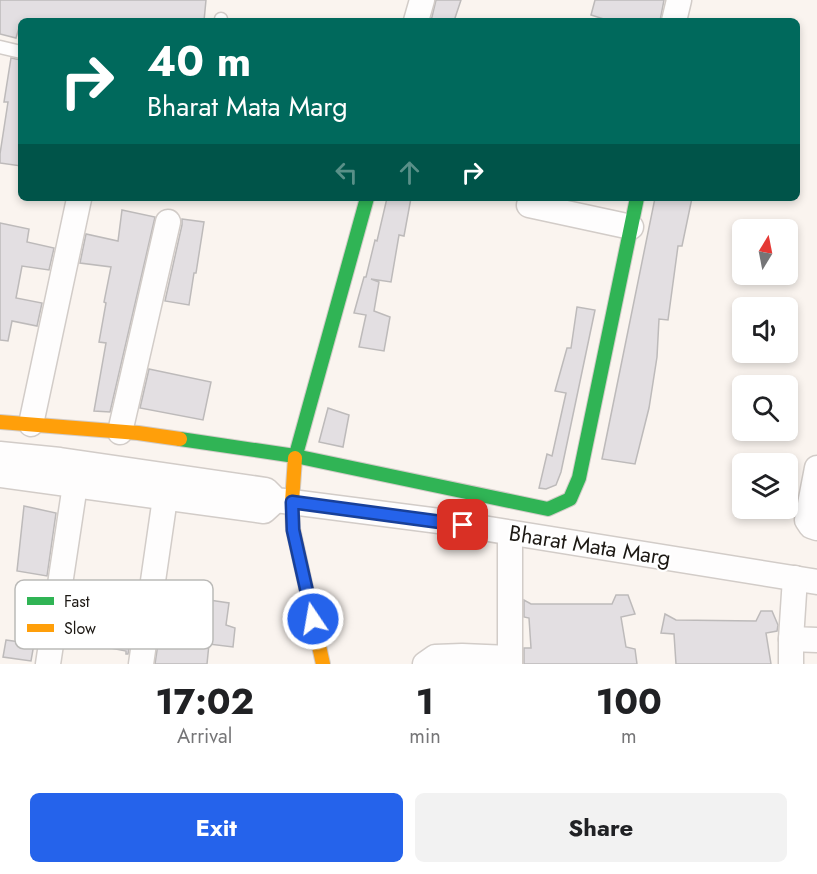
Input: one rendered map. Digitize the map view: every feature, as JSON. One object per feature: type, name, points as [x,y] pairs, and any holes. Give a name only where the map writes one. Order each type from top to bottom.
[{"type":"street","points":[[417,18],[422,0]]},
{"type":"street","points":[[675,18],[679,0]]},
{"type":"street","points":[[31,424],[79,201]]},
{"type":"street","points":[[323,664],[293,530],[284,501],[366,201]]},
{"type":"street","points":[[0,422],[138,433],[295,456],[548,509],[570,499],[579,478],[636,201]]},
{"type":"street","points":[[529,205],[631,227]]},
{"type":"street","points":[[120,432],[168,222]]},
{"type":"street","points":[[0,454],[60,460],[266,490],[284,501]]},
{"type":"street","points":[[817,468],[807,520],[811,526],[817,528]]},
{"type":"street","points":[[0,476],[264,511],[284,501]]},
{"type":"street","points":[[61,580],[75,485]]},
{"type":"street","points":[[153,580],[165,498]]},
{"type":"street","name":"Bharat Mata Marg","points":[[284,501],[440,521],[806,580]]},
{"type":"street","points":[[425,664],[435,657],[462,656],[510,661],[510,532]]},
{"type":"street","points":[[791,664],[791,639],[806,580]]},
{"type":"street","points":[[791,639],[817,640]]},
{"type":"street","points":[[48,664],[50,649]]},
{"type":"street","points":[[141,664],[143,649]]},
{"type":"lane","points":[[0,48],[18,51]]},
{"type":"building","points":[[0,0],[206,0],[204,18],[18,18],[16,38],[0,34]]},
{"type":"building","points":[[436,0],[461,0],[455,18],[432,18]]},
{"type":"building","points":[[595,0],[664,0],[661,18],[600,18],[591,15]]},
{"type":"building","points":[[11,58],[18,59],[18,166],[0,163],[8,102],[4,102]]},
{"type":"building","points":[[386,201],[410,201],[404,236],[399,235],[391,282],[371,279],[379,282],[374,311],[390,317],[384,351],[359,347],[366,315],[354,313],[375,240],[377,241]]},
{"type":"building","points":[[654,201],[691,201],[682,246],[678,246],[668,320],[659,319],[657,357],[649,408],[635,464],[602,459]]},
{"type":"building","points":[[122,210],[155,217],[110,412],[94,411],[106,343],[99,342],[111,267],[80,263],[86,234],[118,241]]},
{"type":"building","points":[[182,219],[204,222],[189,305],[165,301]]},
{"type":"building","points":[[0,223],[29,229],[27,242],[54,248],[49,270],[22,266],[16,298],[42,303],[37,326],[12,321],[8,341],[0,340]]},
{"type":"building","points":[[577,307],[595,310],[561,472],[556,485],[546,489],[539,488],[547,454],[552,456],[566,393],[555,391],[567,348],[571,348]]},
{"type":"building","points":[[149,369],[211,382],[203,420],[140,408]]},
{"type":"building","points":[[328,408],[349,415],[343,447],[319,442]]},
{"type":"building","points":[[24,506],[56,513],[47,576],[17,571]]},
{"type":"building","points":[[616,595],[628,595],[635,614],[621,617],[626,647],[635,649],[637,664],[524,664],[524,648],[531,648],[529,618],[524,617],[524,600],[531,604],[612,604]]},
{"type":"building","points":[[213,601],[229,603],[226,625],[235,628],[233,647],[213,644]]},
{"type":"building","points":[[761,611],[772,611],[778,625],[777,631],[766,633],[771,664],[676,664],[674,634],[661,633],[665,614],[676,620],[756,621]]},
{"type":"building","points":[[6,640],[15,641],[15,649],[33,649],[31,661],[3,657]]},
{"type":"building","points":[[157,649],[208,649],[207,664],[155,664]]},
{"type":"traffic: fast","points":[[295,458],[366,201]]},
{"type":"traffic: fast","points":[[180,439],[295,456],[548,509],[570,499],[579,478],[636,201]]},
{"type":"traffic: slow","points":[[0,422],[138,433],[180,439]]},
{"type":"traffic: slow","points":[[295,458],[293,529],[323,664]]},
{"type":"route","points":[[313,619],[293,530],[292,502],[463,525]]}]
